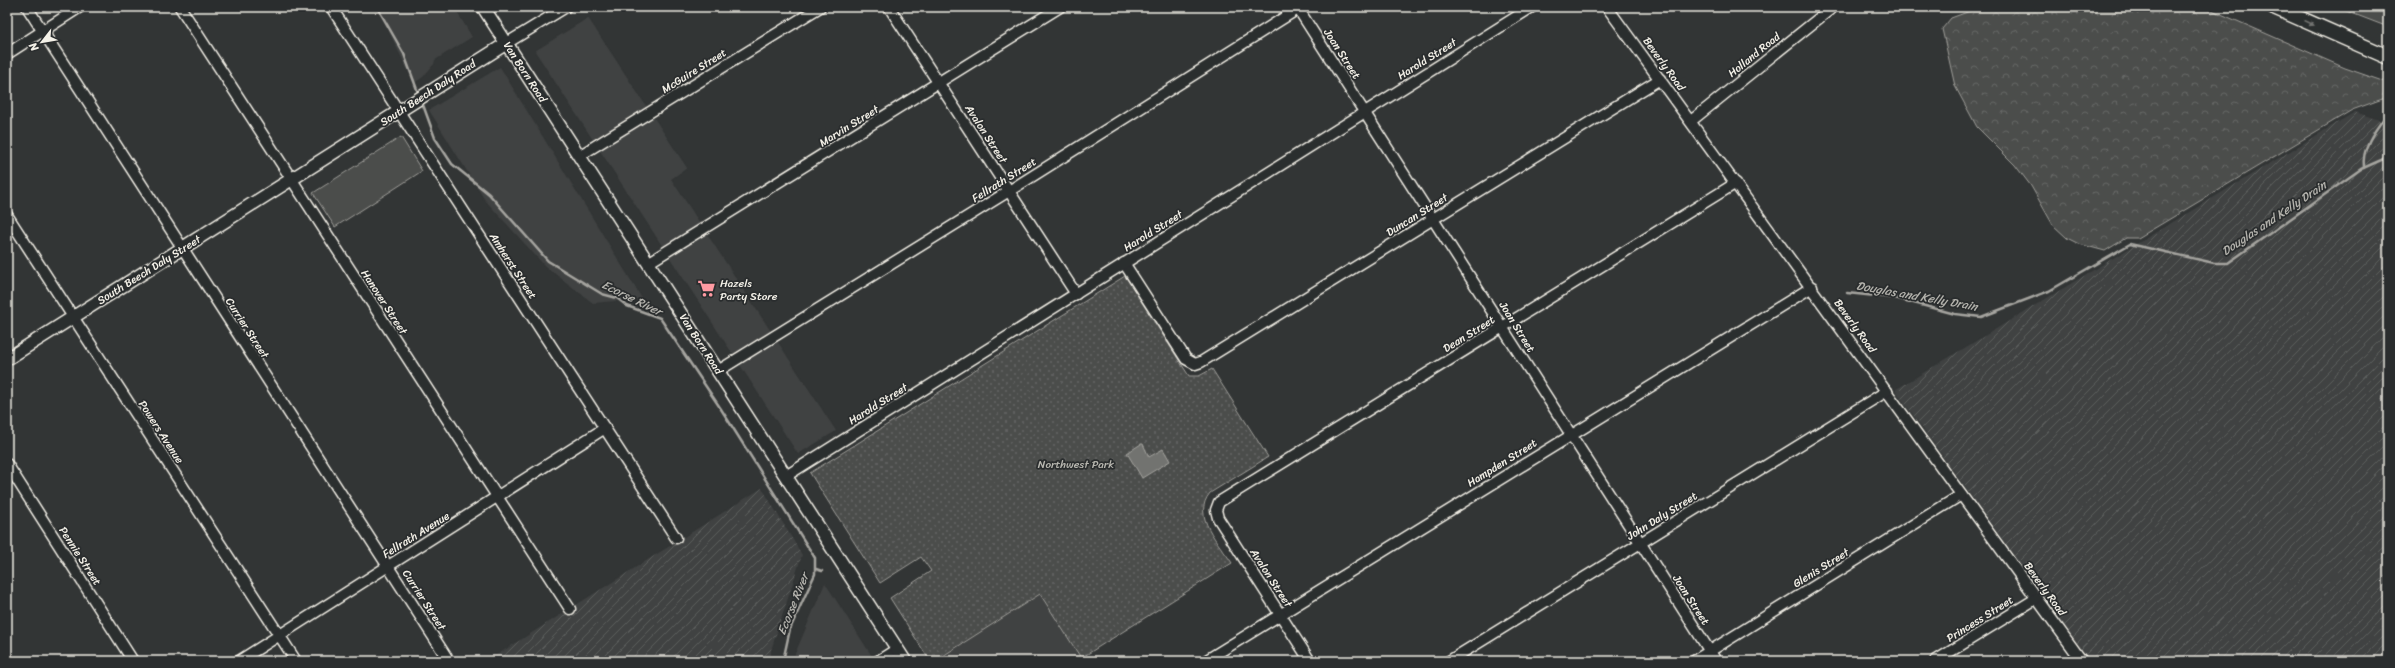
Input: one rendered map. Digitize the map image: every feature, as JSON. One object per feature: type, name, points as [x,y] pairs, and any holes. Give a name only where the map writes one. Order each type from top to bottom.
[{"type":"highway","points":[[2274,7],[2388,57]]},
{"type":"main road","name":"Van Born Road","points":[[483,7],[905,661]]},
{"type":"main road","name":"South Beech Daly Road","points":[[291,180],[507,43]]},
{"type":"main road","name":"South Beech Daly Street","points":[[7,359],[291,180]]},
{"type":"street","name":"Currier Street","points":[[27,7],[448,661]]},
{"type":"street","points":[[7,54],[80,7]]},
{"type":"street","name":"Hanover Street","points":[[180,7],[570,609]]},
{"type":"street","name":"Amherst Street","points":[[331,7],[676,538]]},
{"type":"street","name":"South Beech Daly Road","points":[[507,43],[566,7]]},
{"type":"street","name":"McGuire Street","points":[[580,156],[820,7]]},
{"type":"street","name":"Avalon Street","points":[[889,7],[1076,294]]},
{"type":"street","name":"Marvin Street","points":[[648,263],[939,84],[1060,7]]},
{"type":"street","name":"Harold Street","points":[[786,476],[1532,7]]},
{"type":"street","name":"Beverly Road","points":[[1607,7],[1812,287],[2082,661]]},
{"type":"street","name":"Holland Road","points":[[1690,121],[1833,7]]},
{"type":"street","name":"Joan Street","points":[[1299,8],[1716,661]]},
{"type":"street","name":"Fellrath Street","points":[[718,371],[1009,191],[1299,8]]},
{"type":"street","name":"Duncan Street","points":[[1124,264],[1186,359],[1195,364],[1201,362],[1660,79]]},
{"type":"street","name":"Dean Street","points":[[1216,507],[1219,502],[1238,490],[1736,183]]},
{"type":"street","name":"Powers Avenue","points":[[7,215],[72,318],[296,661]]},
{"type":"street","name":"Hampden Street","points":[[1205,661],[1570,434],[1812,287]]},
{"type":"street","name":"John Daly Street","points":[[1449,661],[1887,391]]},
{"type":"street","name":"Fellrath Avenue","points":[[239,661],[605,428]]},
{"type":"street","name":"Pennie Street","points":[[7,464],[133,661]]},
{"type":"street","name":"Glenis Street","points":[[1694,661],[1961,495]]},
{"type":"street","name":"Avalon Street","points":[[1216,507],[1218,518],[1310,661]]},
{"type":"street","name":"Princess Street","points":[[1935,661],[2037,598]]},
{"type":"street","points":[[878,661],[897,649]]},
{"type":"shaded area","points":[[377,7],[454,7],[472,37],[435,60],[434,64],[423,77],[414,83]]},
{"type":"shaded area","points":[[588,18],[687,168],[671,179],[836,431],[798,454],[535,51]]},
{"type":"shaded area","points":[[500,67],[641,297],[637,299],[593,303],[545,266],[485,200],[429,110]]},
{"type":"shaded area","points":[[2355,112],[2388,123],[2388,661],[2090,661],[1895,390]]},
{"type":"shaded area","points":[[1143,444],[1149,457],[1163,449],[1170,461],[1142,478],[1127,453]]},
{"type":"shaded area","points":[[762,488],[802,555],[771,650],[771,661],[487,661]]},
{"type":"shaded area","points":[[825,583],[875,661],[792,661]]},
{"type":"shaded area","points":[[1040,594],[1081,658],[1076,661],[935,661]]},
{"type":"green space","points":[[1981,7],[2205,7],[2345,68],[2388,83],[2388,97],[2352,110],[2138,238],[2126,238],[2105,251],[2079,244],[2067,238],[2053,225],[2031,186],[2015,165],[1977,127],[1955,86],[1942,29],[1951,18]]},
{"type":"green space","points":[[2336,7],[2388,7],[2388,27]]},
{"type":"green space","points":[[401,137],[422,171],[335,227],[313,193]]},
{"type":"green space","name":"Northwest Park","points":[[1125,276],[1189,376],[1199,376],[1212,369],[1268,457],[1210,493],[1205,502],[1205,520],[1214,538],[1232,563],[1081,658],[1040,594],[935,661],[930,661],[890,598],[931,571],[921,557],[880,583],[810,473]]},
{"type":"waterway","name":"Ecorse River","points":[[377,7],[404,54],[419,95]]},
{"type":"waterway","name":"Ecorse River","points":[[422,102],[435,138],[452,164],[489,194],[548,261],[602,294],[617,298],[627,306],[660,318],[721,409],[815,558],[815,574],[790,629],[783,661]]},
{"type":"waterway","points":[[2364,168],[2365,153],[2370,139],[2388,113]]},
{"type":"waterway","name":"Douglas and Kelly Drain","points":[[1847,293],[1895,298],[1955,314],[1981,317],[2049,291],[2130,244],[2214,263],[2228,263],[2361,169],[2388,157]]},
{"type":"waterway","name":"Douglas and Kelly Drain","points":[[816,569],[822,571]]},
{"type":"place","name":"Hazels Party Store","points":[[707,289]]}]
